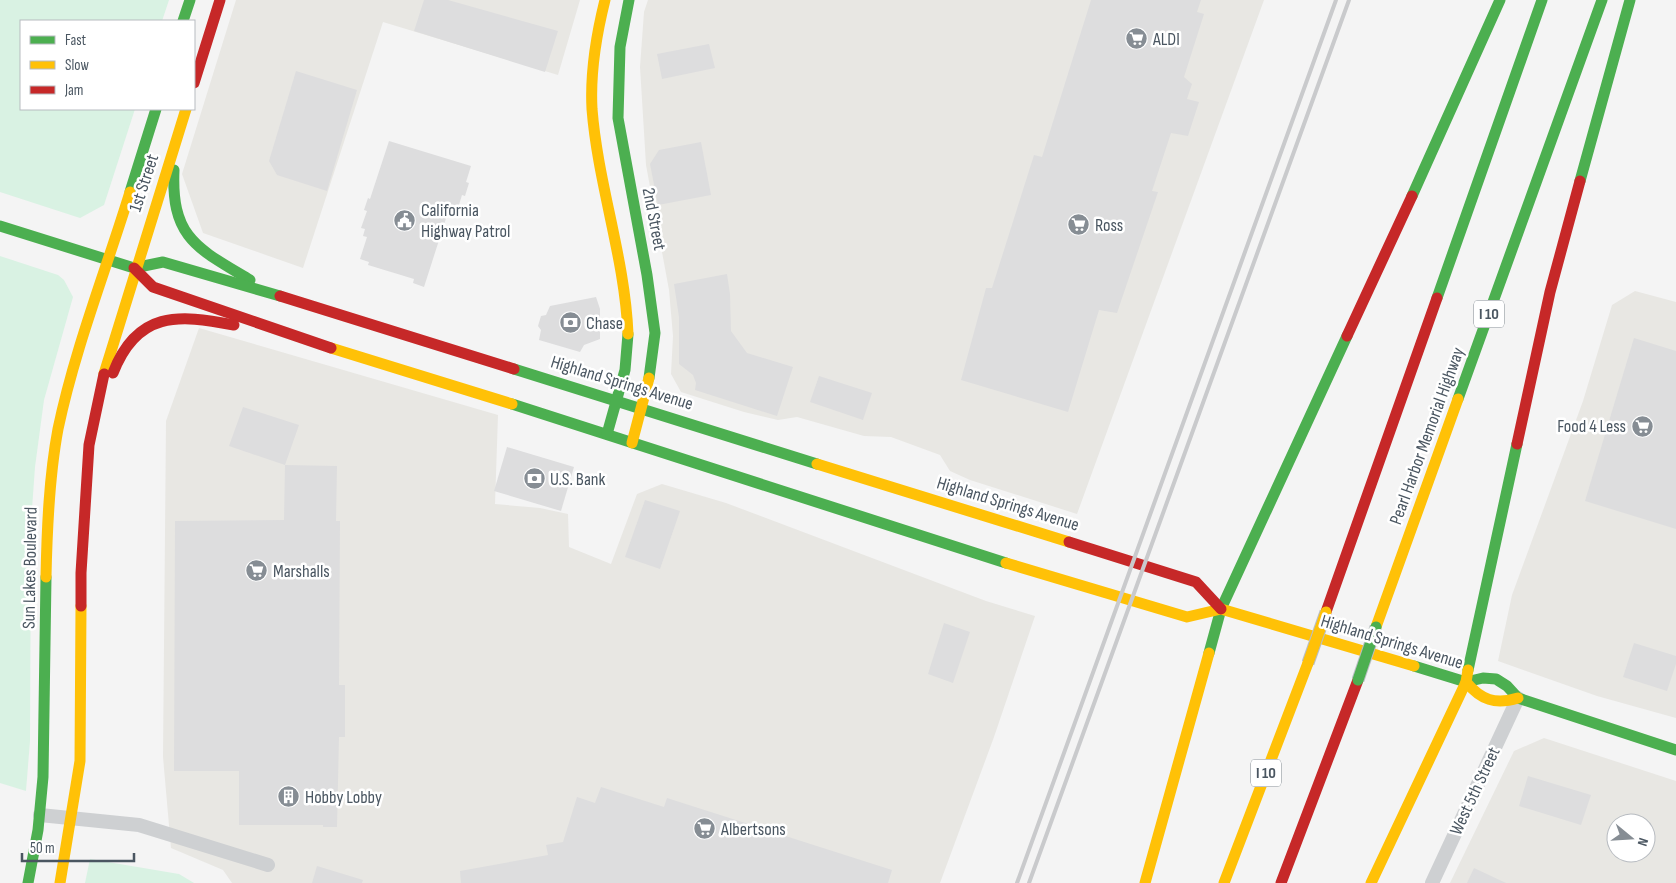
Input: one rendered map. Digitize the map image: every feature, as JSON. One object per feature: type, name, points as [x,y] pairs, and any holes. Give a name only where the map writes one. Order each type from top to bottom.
[{"type":"main road","points":[[184,20],[190,0]]},
{"type":"main road","points":[[195,81],[220,0]]},
{"type":"main road","points":[[605,0],[595,52],[593,123],[627,317],[628,352],[607,434]]},
{"type":"main road","name":"2nd Street","points":[[629,0],[620,46],[618,118],[647,274],[655,333],[654,353],[632,442]]},
{"type":"main road","points":[[1145,883],[1221,609],[1465,81],[1500,0]]},
{"type":"main road","name":"Pearl Harbor Memorial Highway","points":[[1224,883],[1308,663],[1542,0]]},
{"type":"main road","name":"Pearl Harbor Memorial Highway","points":[[1281,883],[1358,680],[1602,0]]},
{"type":"main road","points":[[1371,883],[1466,682],[1482,600],[1550,292],[1630,0]]},
{"type":"main road","name":"1st Street","points":[[108,261],[156,110]]},
{"type":"main road","name":"1st Street","points":[[134,268],[186,110]]},
{"type":"main road","points":[[182,120],[172,189],[179,222],[196,246],[268,292]]},
{"type":"main road","name":"Highland Springs Avenue","points":[[0,226],[134,268],[163,262],[268,292],[641,407],[1196,582],[1221,609]]},
{"type":"main road","name":"Sun Lakes Boulevard","points":[[28,883],[40,815],[46,751],[48,512],[54,454],[66,394],[108,261]]},
{"type":"main road","points":[[60,883],[80,761],[82,708],[81,572],[89,445],[107,360],[134,268],[153,287],[280,332]]},
{"type":"main road","points":[[89,445],[114,369],[123,352],[134,338],[154,325],[169,319],[182,317],[280,332]]},
{"type":"main road","name":"Highland Springs Avenue","points":[[280,332],[607,434],[973,553],[1187,617],[1221,609],[1466,682],[1484,676],[1492,678],[1506,683],[1518,698],[1676,750]]},
{"type":"main road","name":"Highland Springs Avenue","points":[[1466,682],[1477,697],[1493,702],[1500,704],[1518,698]]},
{"type":"street","name":"West 5th Street","points":[[1432,883],[1518,698]]},
{"type":"street","points":[[40,815],[139,825],[268,865]]},
{"type":"shaded area","points":[[236,0],[580,0],[558,75],[383,22],[303,268],[203,233],[182,174]]},
{"type":"shaded area","points":[[648,0],[1264,0],[1077,514],[970,480],[950,471],[940,455],[891,437],[864,436],[797,417],[778,420],[744,412],[681,392],[671,374],[673,336],[669,290],[646,165],[640,67],[644,12]]},
{"type":"shaded area","points":[[1635,291],[1676,302],[1676,718],[1597,696],[1498,661],[1512,595],[1583,401],[1612,305]]},
{"type":"shaded area","points":[[199,328],[498,415],[495,504],[540,508],[568,514],[569,547],[611,564],[637,494],[662,484],[726,503],[986,601],[1035,616],[994,737],[940,883],[232,883],[223,870],[171,848],[163,757],[166,421]]},
{"type":"shaded area","points":[[1544,738],[1676,781],[1676,883],[1450,883],[1514,751]]},
{"type":"green space","points":[[0,0],[169,0],[162,20],[20,20],[20,110],[135,110],[104,205],[80,218],[0,192]]},
{"type":"green space","points":[[0,256],[58,275],[64,280],[73,297],[44,400],[35,467],[31,523],[30,741],[26,791],[0,783]]},
{"type":"green space","points":[[90,859],[179,874],[194,883],[85,883]]},
{"type":"building","points":[[424,0],[448,0],[558,31],[545,72],[414,31]]},
{"type":"building","points":[[1091,0],[1201,0],[1197,12],[1204,14],[1184,77],[1192,84],[1187,99],[1199,102],[1188,136],[1171,133],[1152,191],[1158,192],[1117,313],[1099,310],[1068,412],[961,380],[986,288],[992,288],[1034,155],[1042,157]]},
{"type":"building","points":[[709,44],[715,68],[662,79],[657,54]]},
{"type":"building","points":[[296,71],[357,90],[327,191],[277,175],[269,161]]},
{"type":"building","name":"California Highway Patrol","points":[[389,141],[471,166],[466,182],[469,183],[465,196],[462,195],[458,208],[450,206],[424,287],[413,283],[414,279],[368,265],[369,262],[360,259],[367,237],[363,236],[365,229],[361,228],[367,211],[364,210],[368,198],[370,199]]},
{"type":"building","points":[[701,142],[711,195],[658,205],[650,164],[659,150]]},
{"type":"building","points":[[727,274],[730,294],[731,331],[747,353],[793,367],[777,416],[695,390],[696,383],[693,375],[679,364],[679,317],[674,284]]},
{"type":"building","name":"Chase","points":[[596,297],[600,309],[600,339],[584,345],[580,352],[539,340],[541,330],[538,326],[541,316],[546,315],[550,306]]},
{"type":"building","name":"Food 4 Less","points":[[1634,338],[1676,351],[1676,529],[1585,501]]},
{"type":"building","points":[[819,376],[872,393],[863,420],[810,402]]},
{"type":"building","points":[[243,407],[299,425],[285,465],[229,446]]},
{"type":"building","name":"U.S. Bank","points":[[507,447],[574,467],[561,511],[494,491]]},
{"type":"building","points":[[285,465],[337,466],[336,521],[340,521],[339,685],[345,685],[345,737],[339,737],[337,827],[323,827],[323,825],[239,825],[239,771],[174,771],[175,521],[284,520]]},
{"type":"building","points":[[645,500],[680,511],[660,569],[625,557]]},
{"type":"building","points":[[944,623],[970,632],[953,683],[928,674]]},
{"type":"building","points":[[1634,643],[1676,656],[1676,664],[1667,691],[1623,677]]},
{"type":"building","points":[[1528,776],[1591,795],[1581,825],[1519,806]]},
{"type":"building","points":[[601,787],[664,807],[667,798],[892,870],[888,883],[461,883],[460,871],[548,855],[546,845],[563,842],[577,797],[595,803]]},
{"type":"building","points":[[317,866],[363,880],[362,883],[312,883]]},
{"type":"building","points":[[1474,868],[1506,883],[1467,883]]},
{"type":"railway","points":[[1017,883],[1336,0]]},
{"type":"railway","points":[[1029,883],[1349,0]]},
{"type":"traffic: fast","points":[[183,20],[190,0]]},
{"type":"traffic: fast","points":[[629,0],[620,47],[618,118],[647,275],[655,333],[649,378]]},
{"type":"traffic: fast","points":[[1412,196],[1500,0]]},
{"type":"traffic: fast","points":[[1437,298],[1542,0]]},
{"type":"traffic: fast","points":[[1458,399],[1602,0]]},
{"type":"traffic: fast","points":[[1580,181],[1630,0]]},
{"type":"traffic: fast","points":[[130,192],[156,110]]},
{"type":"traffic: fast","points":[[174,170],[174,193],[177,211],[183,226],[191,238],[215,259],[250,280]]},
{"type":"traffic: fast","points":[[0,226],[134,268],[163,262],[280,296]]},
{"type":"traffic: fast","points":[[607,434],[625,370],[628,334]]},
{"type":"traffic: fast","points":[[1209,653],[1221,609],[1347,336]]},
{"type":"traffic: fast","points":[[514,369],[817,464]]},
{"type":"traffic: fast","points":[[512,404],[1006,563]]},
{"type":"traffic: fast","points":[[1468,670],[1517,444]]},
{"type":"traffic: fast","points":[[28,883],[38,830],[43,777],[46,577]]},
{"type":"traffic: fast","points":[[1358,680],[1376,627]]},
{"type":"traffic: fast","points":[[1414,666],[1466,682],[1483,678],[1496,679],[1507,686],[1518,698],[1676,750]]},
{"type":"traffic: slow","points":[[605,0],[594,54],[592,109],[600,166],[622,277],[628,334]]},
{"type":"traffic: slow","points":[[104,374],[186,110]]},
{"type":"traffic: slow","points":[[46,577],[52,465],[58,429],[82,339],[130,192]]},
{"type":"traffic: slow","points":[[331,348],[512,404]]},
{"type":"traffic: slow","points":[[632,443],[649,378]]},
{"type":"traffic: slow","points":[[1376,627],[1458,399]]},
{"type":"traffic: slow","points":[[817,464],[1069,542]]},
{"type":"traffic: slow","points":[[1006,563],[1187,617],[1221,609],[1414,666]]},
{"type":"traffic: slow","points":[[60,883],[80,761],[81,606]]},
{"type":"traffic: slow","points":[[1308,663],[1326,612]]},
{"type":"traffic: slow","points":[[1145,883],[1209,653]]},
{"type":"traffic: slow","points":[[1224,883],[1308,663]]},
{"type":"traffic: slow","points":[[1371,883],[1466,682],[1468,670]]},
{"type":"traffic: slow","points":[[1466,682],[1483,697],[1495,701],[1518,698]]},
{"type":"traffic: jam","points":[[195,80],[220,0]]},
{"type":"traffic: jam","points":[[1517,444],[1550,292],[1580,181]]},
{"type":"traffic: jam","points":[[1347,336],[1412,196]]},
{"type":"traffic: jam","points":[[134,268],[153,287],[331,348]]},
{"type":"traffic: jam","points":[[280,296],[514,369]]},
{"type":"traffic: jam","points":[[1326,612],[1437,298]]},
{"type":"traffic: jam","points":[[113,373],[123,353],[134,338],[147,328],[162,322],[177,319],[195,319],[234,325]]},
{"type":"traffic: jam","points":[[81,606],[81,573],[89,445],[104,374]]},
{"type":"traffic: jam","points":[[1069,542],[1196,582],[1221,609]]},
{"type":"traffic: jam","points":[[1281,883],[1358,680]]},
{"type":"place","name":"ALDI","points":[[1137,39]]},
{"type":"place","name":"California Highway Patrol","points":[[405,220]]},
{"type":"place","name":"Ross","points":[[1079,225]]},
{"type":"place","name":"Chase","points":[[570,323]]},
{"type":"place","name":"Food 4 Less","points":[[1642,426]]},
{"type":"place","name":"U.S. Bank","points":[[534,479]]},
{"type":"place","name":"Marshalls","points":[[257,571]]},
{"type":"place","name":"Hobby Lobby","points":[[289,797]]},
{"type":"place","name":"Albertsons","points":[[705,829]]}]
